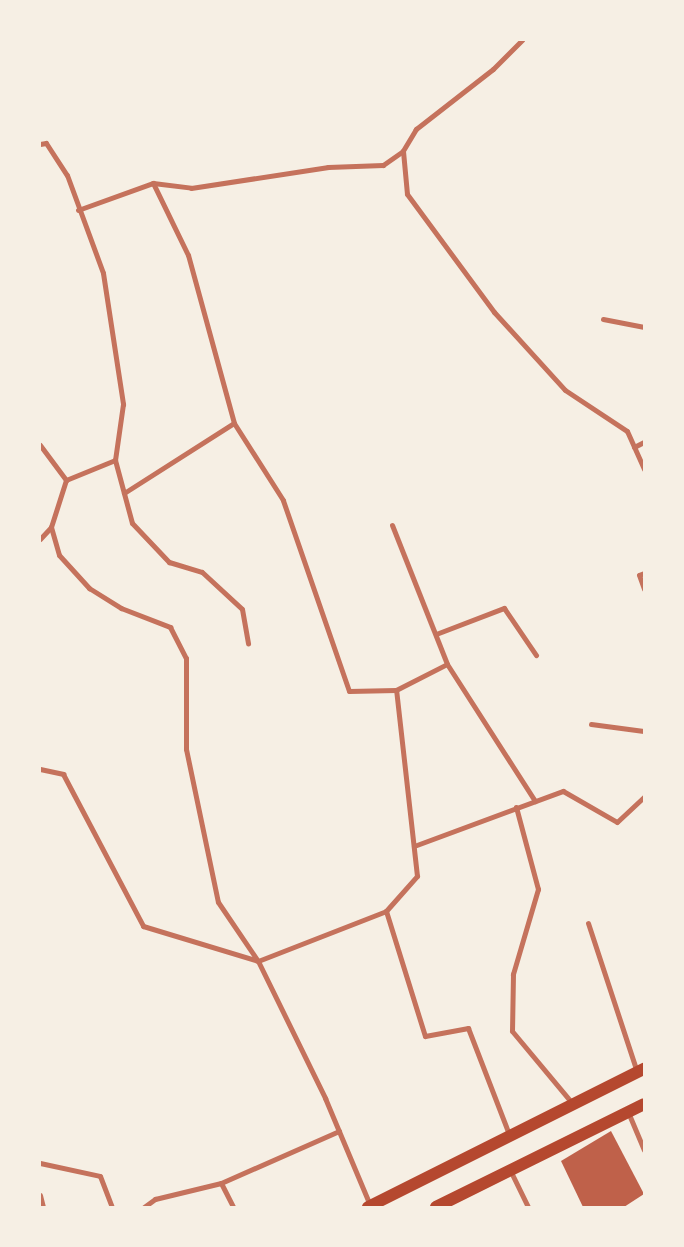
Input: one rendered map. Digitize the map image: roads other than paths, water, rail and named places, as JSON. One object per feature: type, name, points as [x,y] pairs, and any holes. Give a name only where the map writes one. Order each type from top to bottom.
[{"type":"main road","points":[[369,1206],[509,1134],[641,1071]]},
{"type":"main road","points":[[436,1207],[509,1169],[644,1104]]},
{"type":"street","points":[[78,210],[153,183],[191,188],[328,167],[383,165],[403,151],[416,128],[493,68],[522,40]]},
{"type":"street","points":[[40,144],[46,144],[67,175],[78,210],[104,273],[123,404],[116,460],[132,523],[169,562],[202,572],[242,609],[248,643]]},
{"type":"street","points":[[403,151],[407,194],[494,312],[565,390],[627,431],[644,469]]},
{"type":"street","points":[[153,183],[188,255],[234,423],[283,500],[349,691],[396,690],[447,664]]},
{"type":"street","points":[[603,319],[644,327]]},
{"type":"street","points":[[124,494],[234,423]]},
{"type":"street","points":[[634,447],[644,442]]},
{"type":"street","points":[[40,446],[66,480]]},
{"type":"street","points":[[66,480],[116,460]]},
{"type":"street","points":[[40,539],[51,527],[66,480]]},
{"type":"street","points":[[392,525],[447,664],[535,801]]},
{"type":"street","points":[[51,527],[59,555],[89,588],[121,608],[170,627],[186,658],[186,749],[218,902],[258,962],[339,1131],[369,1206]]},
{"type":"street","points":[[644,573],[638,575],[644,590]]},
{"type":"street","points":[[436,634],[504,608],[536,655]]},
{"type":"street","points":[[40,769],[63,774],[142,926],[258,962],[386,911],[417,876],[396,690]]},
{"type":"street","points":[[591,724],[644,731]]},
{"type":"street","points":[[414,846],[563,791],[617,822],[644,797]]},
{"type":"street","points":[[516,807],[538,890],[513,974],[512,1031],[572,1103]]},
{"type":"street","points":[[386,911],[425,1036],[453,1029],[468,1028],[509,1134]]},
{"type":"street","points":[[588,924],[641,1071]]},
{"type":"street","points":[[628,1112],[644,1150]]},
{"type":"street","points":[[144,1207],[155,1199],[221,1184],[339,1131]]},
{"type":"street","points":[[40,1162],[100,1176],[112,1207]]},
{"type":"street","points":[[509,1169],[528,1207]]},
{"type":"street","points":[[221,1184],[233,1207]]},
{"type":"street","points":[[40,1195],[43,1207]]}]
